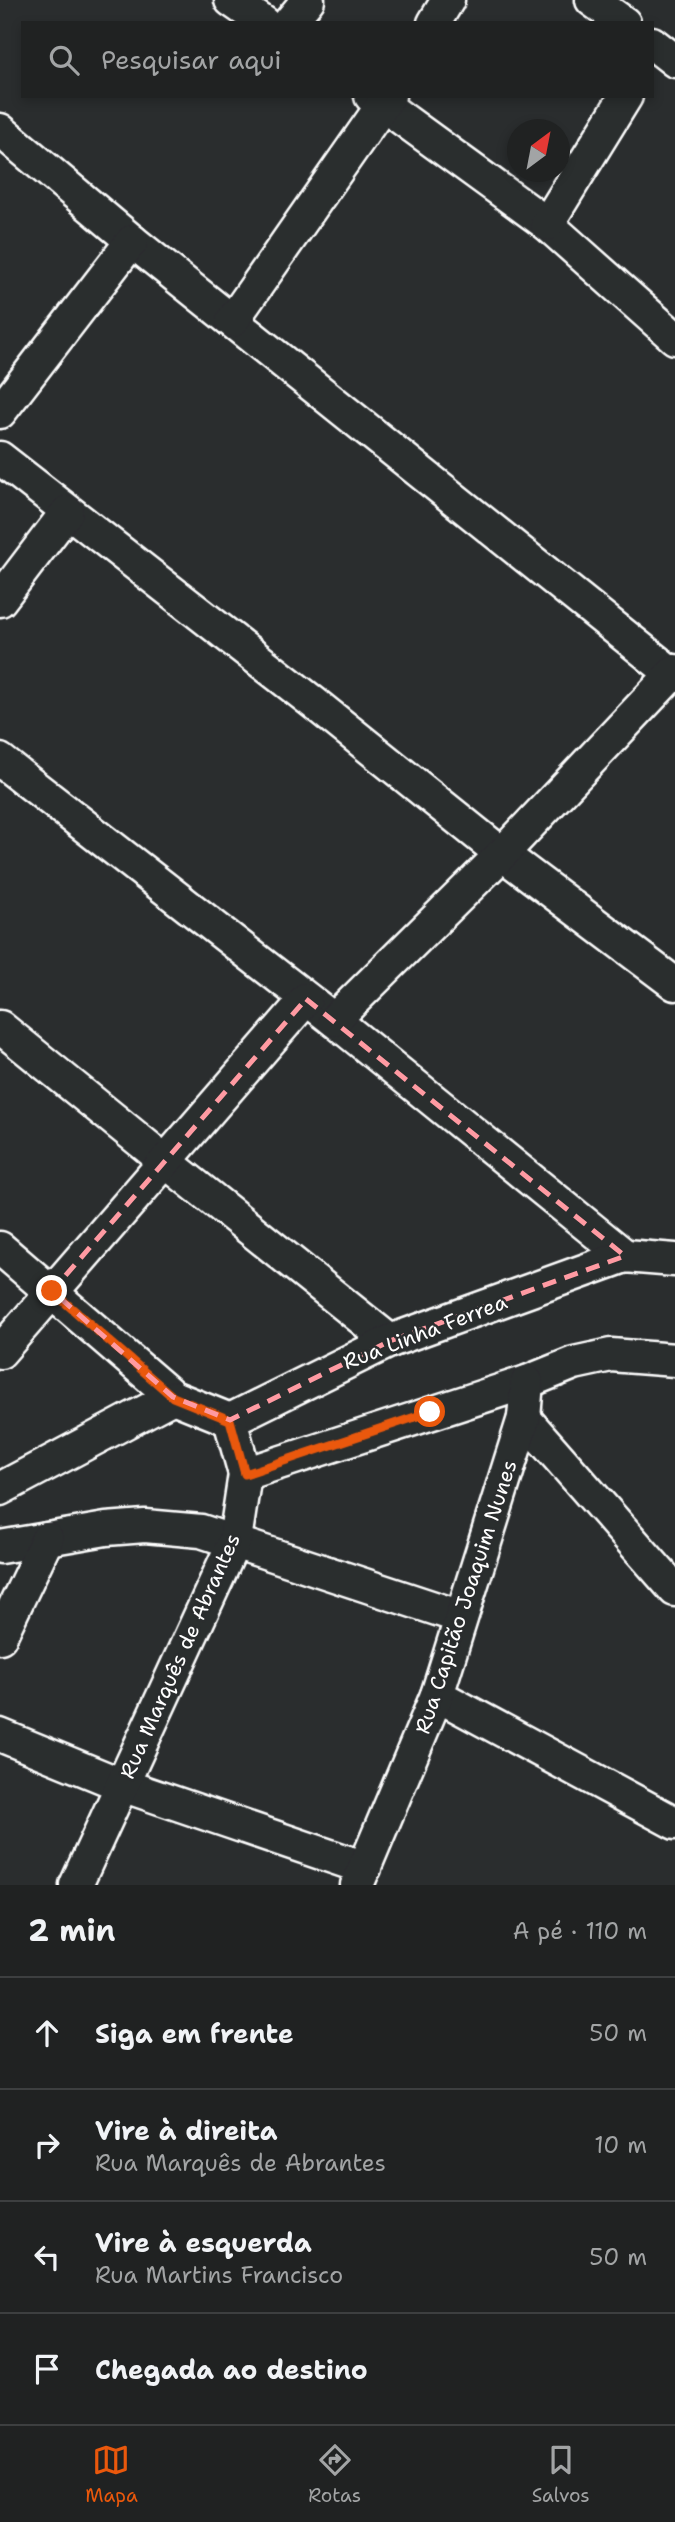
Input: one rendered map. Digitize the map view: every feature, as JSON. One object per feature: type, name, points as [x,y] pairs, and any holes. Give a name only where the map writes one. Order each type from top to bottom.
[{"type":"street","points":[[231,0],[261,21]]},
{"type":"street","points":[[291,21],[308,0]]},
{"type":"street","points":[[435,21],[448,0]]},
{"type":"street","points":[[592,0],[621,21]]},
{"type":"street","points":[[547,225],[625,98]]},
{"type":"street","points":[[232,321],[381,99],[547,225],[675,338]]},
{"type":"street","points":[[0,130],[132,241],[674,674],[502,854],[334,1020]]},
{"type":"street","points":[[0,412],[132,241]]},
{"type":"street","points":[[0,458],[314,703],[502,854],[675,984]]},
{"type":"street","points":[[0,600],[67,512]]},
{"type":"street","points":[[0,760],[334,1020],[625,1256],[675,1260]]},
{"type":"street","points":[[0,1352],[306,999]]},
{"type":"street","points":[[0,1027],[390,1341]]},
{"type":"street","points":[[0,1248],[173,1397],[230,1420]]},
{"type":"street","name":"Rua Linha Ferrea","points":[[230,1420],[390,1341],[625,1256]]},
{"type":"street","points":[[245,1474],[527,1382],[574,1363],[611,1355],[675,1360]]},
{"type":"street","name":"Rua Capitão Joaquim Nunes","points":[[361,1877],[437,1695],[524,1418],[527,1382]]},
{"type":"street","points":[[0,1489],[173,1397]]},
{"type":"street","points":[[524,1418],[675,1590]]},
{"type":"street","name":"Rua Marquês de Abrantes","points":[[76,1885],[235,1541],[245,1474],[230,1420]]},
{"type":"street","points":[[0,1547],[145,1526],[201,1531],[461,1617]]},
{"type":"street","points":[[0,1637],[47,1539]]},
{"type":"street","points":[[437,1695],[675,1823]]},
{"type":"street","points":[[0,1735],[361,1877]]},
{"type":"highlighted area","points":[[306,999],[625,1256],[390,1341],[230,1420],[173,1397],[52,1291]]},
{"type":"route","points":[[52,1291],[173,1397],[230,1420],[245,1474],[430,1412]]}]
